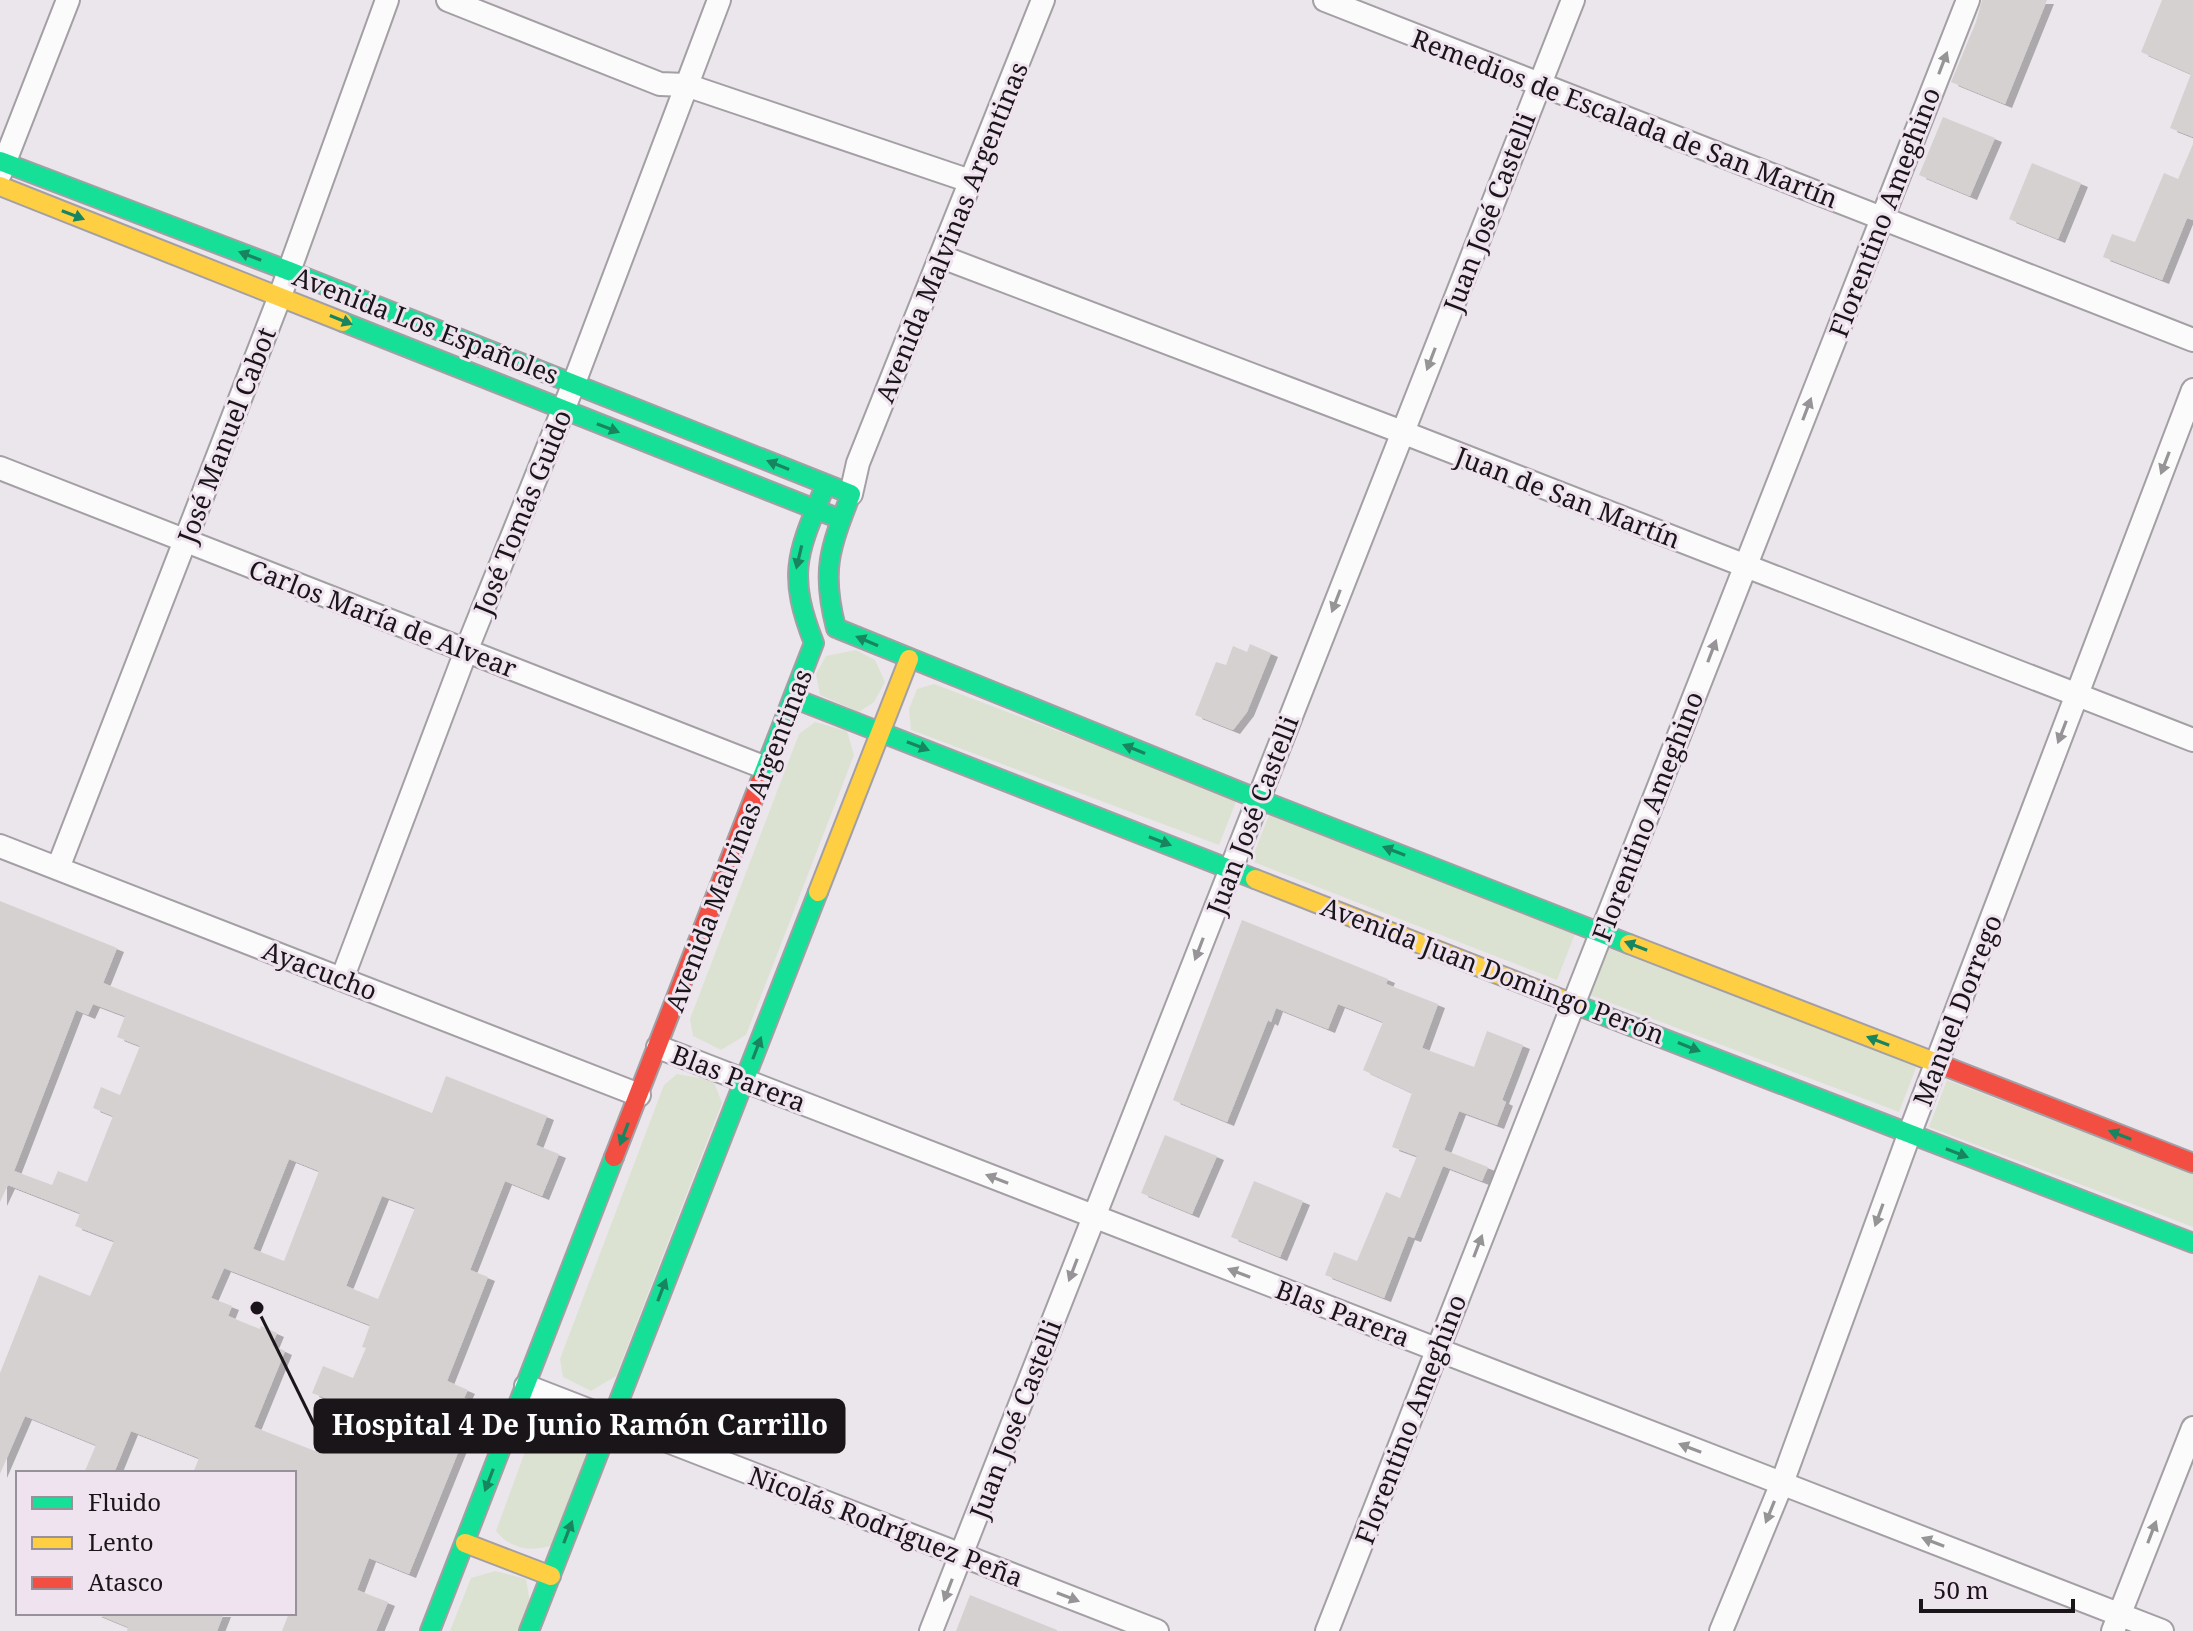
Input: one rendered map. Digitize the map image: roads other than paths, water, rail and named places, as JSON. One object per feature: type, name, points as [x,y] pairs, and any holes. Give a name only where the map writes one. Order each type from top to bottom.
[{"type":"main road","name":"Avenida Los Españoles","points":[[2,166],[289,271],[851,494]]},
{"type":"main road","name":"Avenida Los Españoles","points":[[0,186],[841,519]]},
{"type":"main road","name":"Avenida Malvinas Argentinas","points":[[430,1631],[814,643],[799,602],[796,575],[801,547],[826,484]]},
{"type":"main road","name":"Avenida Malvinas Argentinas","points":[[836,628],[828,601],[828,551],[851,494]]},
{"type":"main road","points":[[814,643],[836,628],[1258,799],[2193,1163]]},
{"type":"main road","points":[[529,1631],[909,659]]},
{"type":"main road","name":"Avenida Juan Domingo Perón","points":[[793,698],[2193,1243]]},
{"type":"main road","points":[[465,1543],[551,1576]]},
{"type":"street","points":[[2,166],[68,0]]},
{"type":"street","name":"José Manuel Cabot","points":[[58,868],[280,296],[387,0]]},
{"type":"street","points":[[448,0],[660,84],[686,85],[970,181]]},
{"type":"street","name":"José Tomás Guido","points":[[342,979],[719,0]]},
{"type":"street","name":"Avenida Malvinas Argentinas","points":[[851,494],[858,463],[1043,0]]},
{"type":"street","name":"Remedios de Escalada de San Martín","points":[[1325,0],[2193,340]]},
{"type":"street","name":"Juan José Castelli","points":[[931,1631],[1573,0]]},
{"type":"street","name":"Florentino Ameghino","points":[[1327,1631],[1968,0]]},
{"type":"street","name":"Juan de San Martín","points":[[942,257],[1402,432],[2193,740]]},
{"type":"street","name":"Manuel Dorrego","points":[[1721,1631],[1782,1483],[1909,1135],[2193,390]]},
{"type":"street","points":[[826,484],[858,463]]},
{"type":"street","name":"Carlos María de Alvear","points":[[0,468],[766,768]]},
{"type":"street","name":"Ayacucho","points":[[0,846],[639,1095]]},
{"type":"street","name":"Blas Parera","points":[[658,1047],[1782,1483],[2116,1623],[2162,1631]]},
{"type":"street","name":"Nicolás Rodríguez Peña","points":[[526,1386],[1157,1631]]},
{"type":"street","points":[[2116,1623],[2193,1428]]},
{"type":"place","name":"Hospital 4 De Junio Ramón Carrillo","points":[[257,1308]]}]
